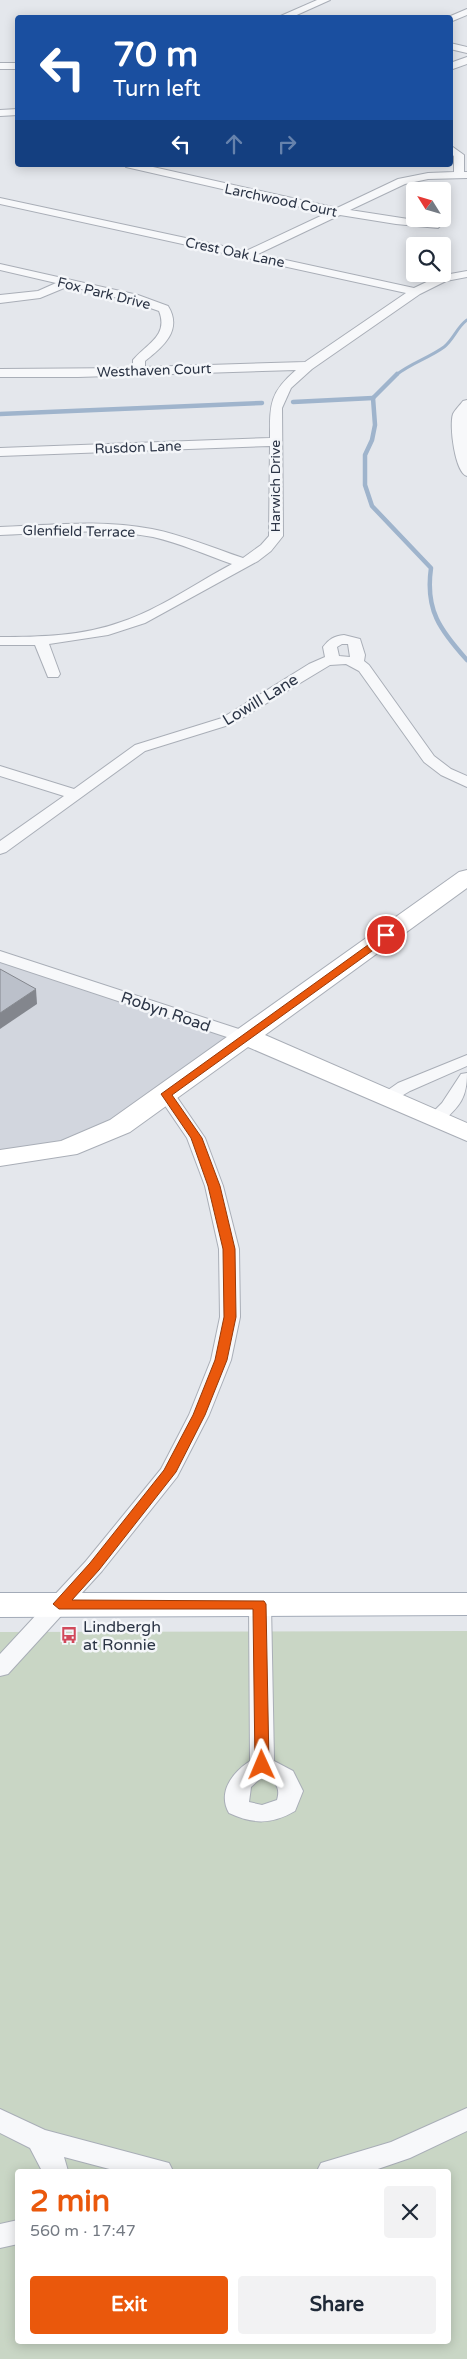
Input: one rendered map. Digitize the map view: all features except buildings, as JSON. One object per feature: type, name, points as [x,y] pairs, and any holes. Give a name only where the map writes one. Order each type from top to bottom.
[{"type":"street","points":[[286,15],[293,12],[310,15],[323,11],[311,5],[325,0]]},
{"type":"street","points":[[453,18],[467,12]]},
{"type":"street","points":[[453,47],[467,50]]},
{"type":"street","points":[[453,66],[467,60]]},
{"type":"street","points":[[0,66],[15,66]]},
{"type":"street","points":[[0,113],[15,112]]},
{"type":"street","points":[[247,255],[402,181],[428,176],[463,175],[459,155],[453,150]]},
{"type":"street","name":"Larchwood Court","points":[[138,167],[334,212],[406,222]]},
{"type":"street","name":"Crest Oak Lane","points":[[0,201],[416,292]]},
{"type":"street","name":"Fox Park Drive","points":[[0,267],[134,298],[164,309],[169,317],[170,326],[162,338],[140,360],[139,371]]},
{"type":"street","points":[[416,292],[442,278],[467,274]]},
{"type":"street","points":[[0,299],[40,294],[67,283]]},
{"type":"street","name":"Harwich Drive","points":[[0,641],[41,641],[92,633],[139,620],[243,563],[273,542],[276,536],[276,408],[285,386],[308,366],[416,292]]},
{"type":"street","name":"Westhaven Court","points":[[0,373],[308,366]]},
{"type":"street","points":[[467,404],[459,415],[461,455],[467,472]]},
{"type":"street","name":"Rusdon Lane","points":[[0,452],[275,442]]},
{"type":"street","name":"Glenfield Terrace","points":[[0,531],[101,528],[130,530],[161,536],[243,563]]},
{"type":"street","points":[[333,660],[330,647],[332,642],[342,639],[355,642],[358,655],[356,663],[364,668],[429,759],[446,772],[467,782]]},
{"type":"street","points":[[41,641],[53,674]]},
{"type":"street","name":"Lowill Lane","points":[[0,849],[140,748],[227,721],[314,667],[333,660],[356,663]]},
{"type":"street","points":[[0,771],[75,794]]},
{"type":"street","points":[[0,1158],[67,1148],[120,1126],[467,877]]},
{"type":"street","name":"Robyn Road","points":[[0,956],[266,1044],[467,1133]]},
{"type":"street","points":[[387,1097],[404,1087],[467,1060]]},
{"type":"street","points":[[435,1119],[449,1106],[467,1078]]},
{"type":"street","points":[[0,1668],[94,1566],[170,1472],[199,1415],[221,1360],[230,1317],[229,1249],[214,1186],[196,1138],[166,1094]]},
{"type":"street","points":[[260,1604],[262,1765]]},
{"type":"street","points":[[0,1605],[467,1604]]},
{"type":"street","points":[[340,2169],[355,2166],[435,2136],[467,2119]]},
{"type":"street","points":[[0,2120],[39,2140],[152,2169]]},
{"type":"street","points":[[39,2140],[55,2169]]},
{"type":"street","points":[[0,2236],[15,2233]]},
{"type":"shaded area","points":[[0,958],[245,1037],[117,1122],[64,1144],[0,1155]]},
{"type":"green space","points":[[467,1631],[467,2359],[0,2359],[0,1632]]},
{"type":"waterway","points":[[396,375],[444,347],[467,320]]},
{"type":"waterway","points":[[373,398],[396,375]]},
{"type":"waterway","points":[[293,402],[373,398]]},
{"type":"waterway","points":[[373,398],[375,425],[372,440],[365,455],[365,485],[372,506],[431,568],[430,596],[433,608],[442,629],[467,660]]},
{"type":"waterway","points":[[0,414],[262,403]]},
{"type":"place","name":"Lindbergh at Ronnie","points":[[69,1635]]},
{"type":"route","points":[[262,1765],[260,1604],[59,1604],[94,1566],[170,1472],[199,1415],[221,1360],[230,1317],[229,1249],[214,1186],[196,1138],[166,1094],[386,935]]}]
